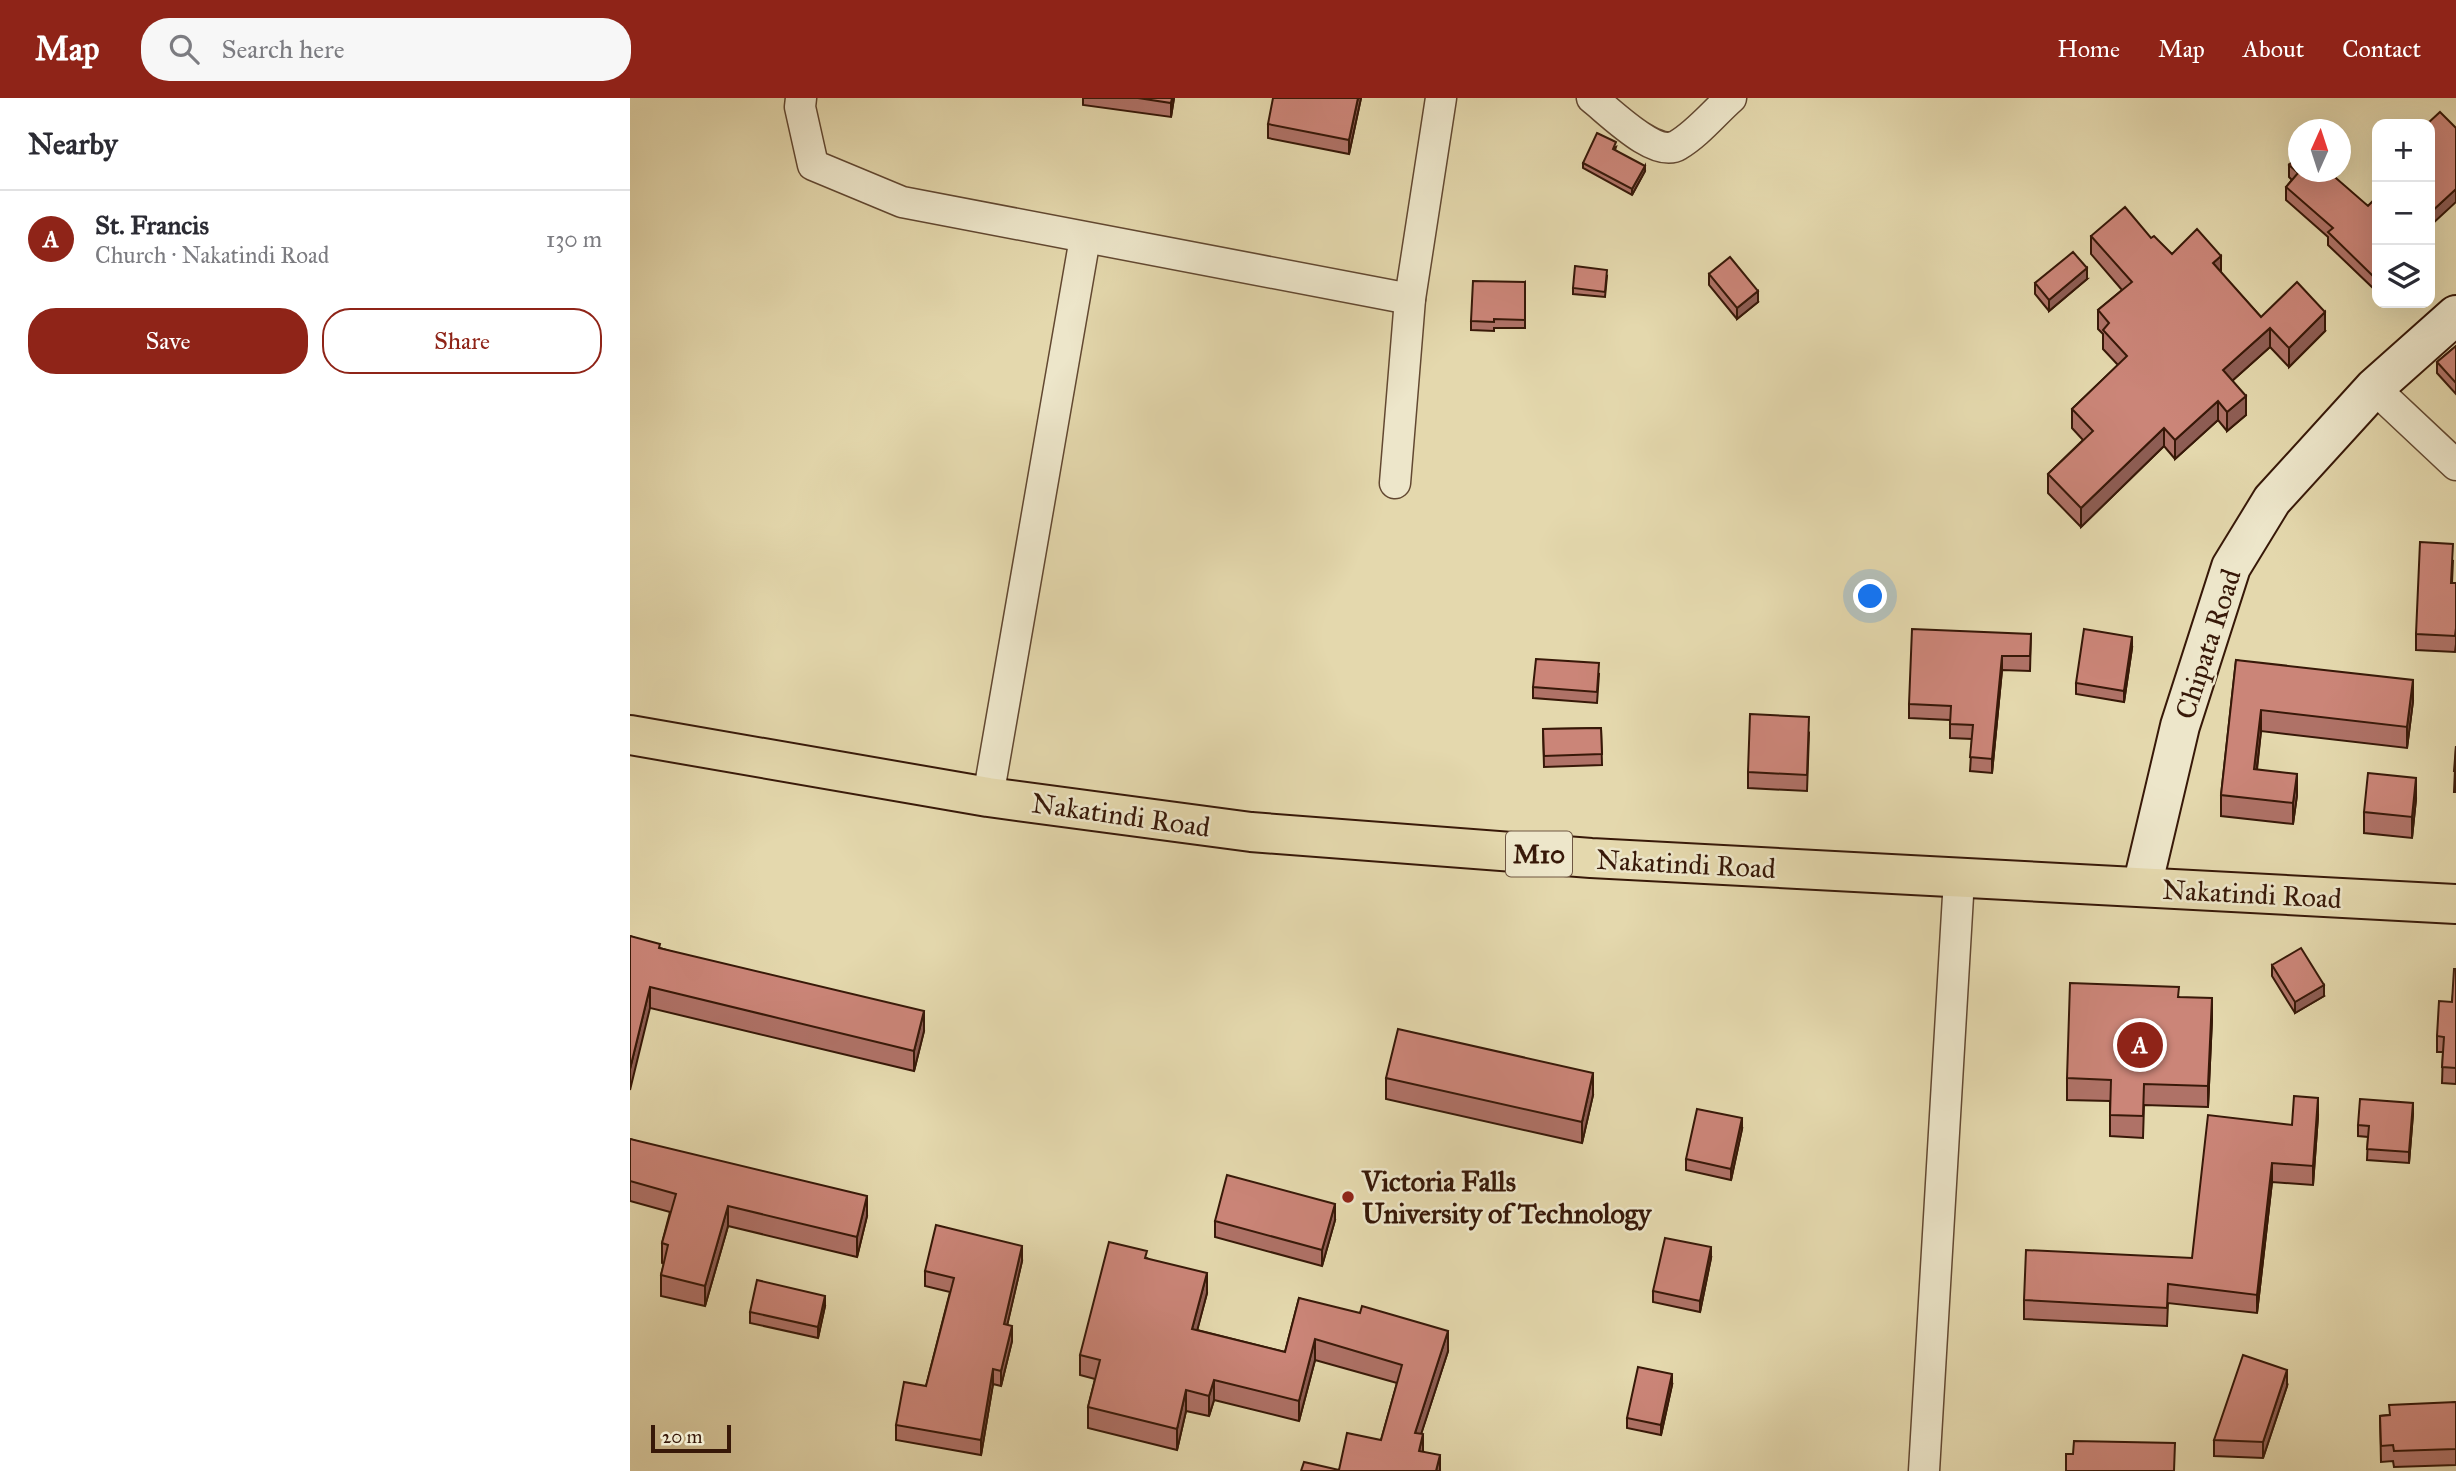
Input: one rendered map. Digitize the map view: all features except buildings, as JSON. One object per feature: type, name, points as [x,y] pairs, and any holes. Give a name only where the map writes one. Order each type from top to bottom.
[{"type":"highway","name":"Nakatindi Road","points":[[630,735],[988,797],[1251,832],[1591,858],[2456,904]]},
{"type":"street","points":[[802,98],[800,107],[813,165],[902,202],[1410,299]]},
{"type":"street","points":[[1395,483],[1410,299],[1440,98]]},
{"type":"street","points":[[1592,98],[1648,142],[1665,149],[1678,146],[1731,98]]},
{"type":"street","points":[[988,797],[1085,238]]},
{"type":"street","name":"Chipata Road","points":[[2142,887],[2180,726],[2231,567],[2272,500],[2374,387],[2456,315]]},
{"type":"street","points":[[2374,387],[2456,465]]},
{"type":"street","points":[[1924,1471],[1959,879]]},
{"type":"place","name":"St. Francis","points":[[2140,1045]]},
{"type":"place","name":"Victoria Falls University of Technology","points":[[1348,1197]]}]
